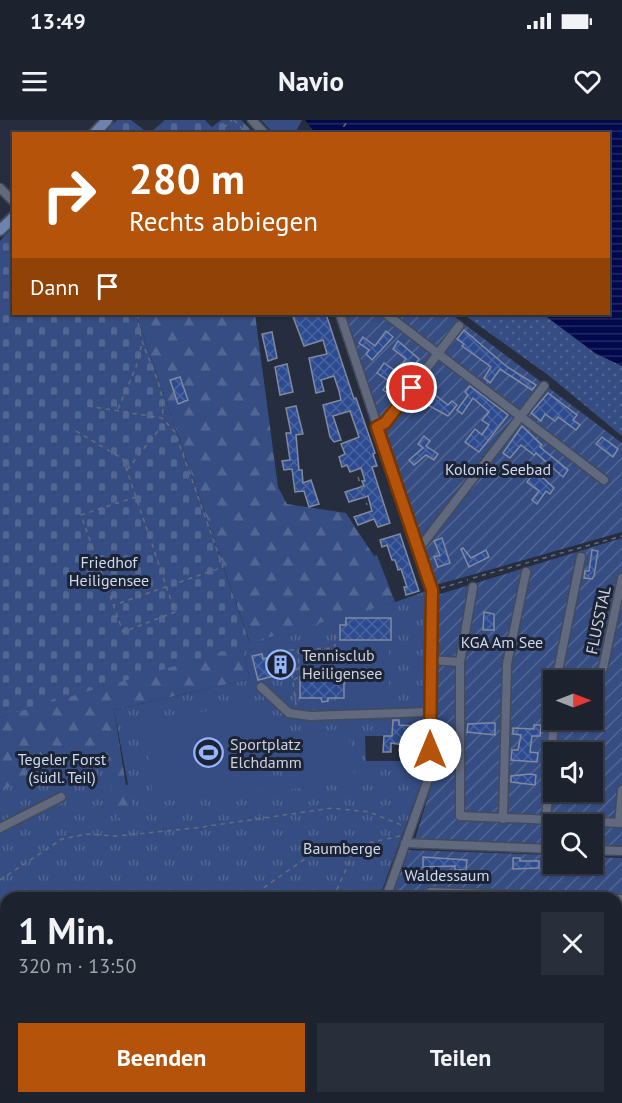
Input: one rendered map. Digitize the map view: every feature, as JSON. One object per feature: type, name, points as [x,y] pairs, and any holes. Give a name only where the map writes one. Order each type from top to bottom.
[{"type":"main road","points":[[96,132],[107,120]]},
{"type":"main road","points":[[0,230],[12,219]]},
{"type":"street","points":[[252,120],[263,132]]},
{"type":"street","points":[[0,188],[12,200]]},
{"type":"street","points":[[340,315],[432,590],[430,774],[388,892]]},
{"type":"street","points":[[387,315],[604,480]]},
{"type":"street","points":[[377,427],[385,423],[459,326]]},
{"type":"street","points":[[418,550],[544,386]]},
{"type":"street","points":[[558,670],[581,557]]},
{"type":"street","points":[[503,819],[507,664],[526,572]]},
{"type":"street","name":"FLUSSTAL","points":[[603,668],[622,578]]},
{"type":"street","points":[[473,587],[460,662],[460,816],[543,820]]},
{"type":"street","points":[[431,660],[460,662]]},
{"type":"street","points":[[261,687],[280,706],[297,714],[310,716],[430,712]]},
{"type":"street","points":[[546,814],[553,730]]},
{"type":"street","points":[[603,822],[620,823],[622,790]]},
{"type":"street","points":[[0,828],[61,797]]},
{"type":"street","points":[[408,835],[543,848]]},
{"type":"street","points":[[603,850],[622,851]]},
{"type":"path","points":[[219,132],[233,120],[245,132]]},
{"type":"path","points":[[340,132],[347,122]]},
{"type":"path","points":[[138,315],[142,343],[162,390],[162,418]]},
{"type":"path","points":[[118,409],[136,368],[142,343]]},
{"type":"path","points":[[88,406],[118,409],[162,418],[175,432],[223,567],[113,605]]},
{"type":"path","points":[[127,470],[166,422]]},
{"type":"path","points":[[76,431],[123,459],[127,470],[175,612],[123,632],[81,515],[136,497]]},
{"type":"path","points":[[358,477],[367,505]]},
{"type":"path","points":[[432,590],[622,536]]},
{"type":"path","points":[[297,714],[287,650],[335,648],[335,632]]},
{"type":"path","points":[[292,674],[299,667],[298,649]]},
{"type":"path","points":[[293,681],[298,677]]},
{"type":"path","points":[[0,880],[62,839],[87,834],[117,836],[140,834],[332,808],[369,812],[408,835]]},
{"type":"path","points":[[258,892],[309,856],[408,835]]},
{"type":"path","points":[[336,892],[357,846]]},
{"type":"path","points":[[389,889],[409,892]]},
{"type":"green space","points":[[117,120],[131,120],[147,132],[105,132]]},
{"type":"green space","points":[[165,120],[205,120],[212,127],[221,120],[241,120],[253,132],[151,132]]},
{"type":"green space","points":[[261,120],[302,120],[296,132],[272,132]]},
{"type":"green space","name":"Friedhof Heiligensee","points":[[12,228],[12,315],[136,315],[250,644],[0,717],[0,241]]},
{"type":"green space","points":[[136,315],[255,315],[278,487],[287,504],[346,513],[374,556],[377,555],[395,602],[251,646]]},
{"type":"green space","name":"Kolonie Seebad","points":[[345,315],[452,315],[622,443],[622,532],[436,585]]},
{"type":"green space","points":[[464,315],[544,315],[595,353],[622,366],[622,436],[548,375]]},
{"type":"green space","name":"KGA Am See","points":[[622,538],[622,846],[603,845],[603,814],[543,814],[543,844],[415,839],[435,774],[437,595]]},
{"type":"green space","name":"Baumberge","points":[[429,590],[426,736],[365,736],[366,761],[426,761],[424,775],[381,892],[0,892],[0,791],[104,746],[114,806],[122,823],[135,822],[114,710],[250,679],[241,645],[395,602]]},
{"type":"green space","points":[[346,640],[389,640],[389,701],[346,701]]},
{"type":"green space","name":"Tegeler Forst (südl. Teil)","points":[[241,645],[250,679],[114,710],[126,785],[426,761],[424,775],[381,892],[314,892],[0,863],[0,717]]},
{"type":"green space","points":[[300,657],[343,657],[343,697],[300,697]]},
{"type":"green space","name":"Sportplatz Elchdamm","points":[[265,705],[275,789],[153,801],[144,718]]},
{"type":"green space","points":[[348,728],[355,782],[284,790],[277,737]]},
{"type":"green space","name":"Waldessaum","points":[[409,850],[543,855],[543,874],[603,874],[603,857],[622,858],[622,892],[392,892]]},
{"type":"shaded area","points":[[305,120],[622,120],[622,366],[595,353],[544,315],[610,315],[610,132],[314,132]]},
{"type":"building","points":[[292,315],[326,315],[354,399],[356,398],[375,453],[373,454],[377,466],[372,467],[390,523],[378,527],[374,519],[358,525],[354,517],[372,511],[368,496],[349,502],[345,492],[364,486],[362,481],[365,481],[361,468],[350,472],[347,465],[342,467],[339,457],[345,454],[341,444],[359,437],[350,411],[333,416],[341,440],[334,442],[330,437],[323,405],[341,400],[339,391],[334,376],[321,380],[324,391],[316,393],[309,358],[327,354],[323,340],[304,346]]},
{"type":"building","points":[[464,330],[506,366],[536,385],[532,390],[500,369],[490,383],[484,378],[491,367],[462,346],[464,344],[457,339]]},
{"type":"building","points":[[386,331],[393,337],[372,360],[366,354],[369,350],[359,343],[363,337],[375,346]]},
{"type":"building","points":[[272,332],[277,358],[268,361],[262,334]]},
{"type":"building","points":[[398,341],[419,359],[412,369],[415,372],[411,377],[408,375],[394,397],[383,390],[389,381],[377,373],[384,363],[397,372],[406,359],[393,349]]},
{"type":"building","points":[[287,364],[293,392],[280,395],[275,367]]},
{"type":"building","points":[[180,377],[188,400],[178,404],[170,380]]},
{"type":"building","points":[[470,386],[508,415],[479,452],[465,442],[475,429],[482,435],[489,425],[482,420],[489,412],[473,398],[462,414],[457,410],[468,395],[465,392]]},
{"type":"building","points":[[548,393],[577,415],[573,420],[580,425],[576,430],[558,417],[555,421],[545,414],[541,421],[531,413]]},
{"type":"building","points":[[434,394],[448,405],[452,401],[457,405],[448,416],[426,404]]},
{"type":"building","points":[[296,406],[303,434],[296,435],[299,470],[302,470],[303,483],[311,480],[319,504],[309,507],[304,491],[295,492],[292,469],[284,470],[282,461],[290,460],[286,433],[291,433],[286,408]]},
{"type":"building","points":[[522,426],[542,445],[540,447],[568,470],[563,477],[536,453],[534,455],[521,445],[510,458],[503,453]]},
{"type":"building","points":[[424,436],[430,441],[426,446],[438,454],[434,460],[426,455],[414,465],[409,460],[423,448],[418,444]]},
{"type":"building","points":[[602,437],[618,449],[613,457],[596,444]]},
{"type":"building","points":[[535,471],[554,488],[550,494],[546,491],[537,504],[532,500],[539,491],[527,482]]},
{"type":"building","points":[[400,534],[419,591],[406,595],[404,587],[407,587],[401,569],[398,570],[387,545],[382,547],[380,540]]},
{"type":"building","points":[[442,538],[450,563],[438,567],[434,557],[440,555],[434,541]]},
{"type":"building","points":[[463,548],[471,558],[486,550],[489,557],[469,567],[461,549]]},
{"type":"building","points":[[592,550],[598,551],[594,576],[592,579],[584,578],[585,571],[589,571]]},
{"type":"building","points":[[484,612],[494,614],[494,630],[483,630]]},
{"type":"building","points":[[346,618],[391,618],[391,640],[340,640],[340,625],[346,625]]},
{"type":"building","points":[[285,653],[290,672],[258,680],[252,656],[262,654],[263,659]]},
{"type":"building","points":[[300,677],[344,677],[344,698],[328,698],[328,701],[322,702],[321,698],[300,698]]},
{"type":"building","points":[[393,720],[399,720],[399,725],[415,726],[415,747],[391,743],[391,752],[383,752],[384,736],[392,736]]},
{"type":"building","points":[[495,723],[495,735],[467,732],[468,724]]},
{"type":"building","points":[[534,725],[541,725],[540,736],[532,736],[530,752],[538,753],[537,762],[511,760],[512,750],[518,750],[521,735],[513,734],[513,728],[534,729]]},
{"type":"building","points":[[536,775],[535,785],[511,782],[511,776]]},
{"type":"building","points":[[423,857],[467,860],[466,870],[455,870],[455,866],[423,867]]},
{"type":"building","points":[[513,858],[520,858],[520,861],[539,861],[539,868],[513,869]]},
{"type":"place","name":"Tennisclub Heiligensee","points":[[281,664]]},
{"type":"place","name":"Sportplatz Elchdamm","points":[[209,753]]},
{"type":"route","points":[[412,388],[385,423],[377,427],[432,590],[430,750]]}]
